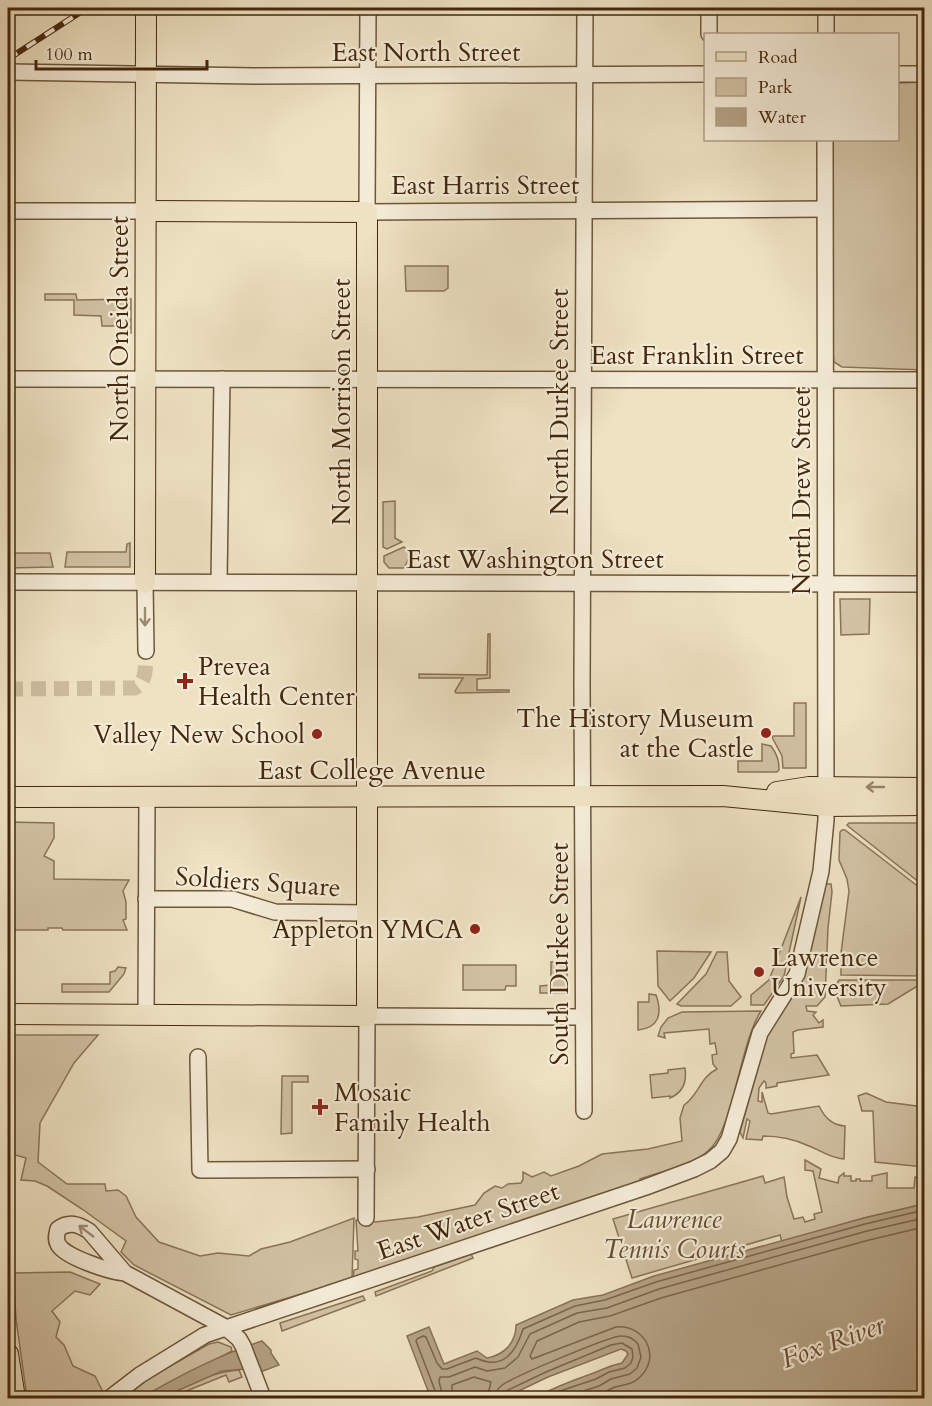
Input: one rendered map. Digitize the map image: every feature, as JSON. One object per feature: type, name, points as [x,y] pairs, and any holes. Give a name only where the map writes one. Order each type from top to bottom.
[{"type":"main road","name":"North Oneida Street","points":[[145,583],[146,8]]},
{"type":"main road","name":"East Harris Street","points":[[146,211],[368,212]]},
{"type":"main road","name":"North Morrison Street","points":[[366,1016],[368,212]]},
{"type":"main road","name":"East College Avenue","points":[[8,797],[741,797],[825,796],[924,788]]},
{"type":"main road","name":"East College Avenue","points":[[825,796],[924,805]]},
{"type":"main road","points":[[8,1014],[366,1016]]},
{"type":"main road","points":[[8,1354],[15,1398]]},
{"type":"street","name":"North Morrison Street","points":[[368,8],[368,212]]},
{"type":"street","name":"North Durkee Street","points":[[582,797],[585,8]]},
{"type":"street","points":[[709,8],[709,33]]},
{"type":"street","points":[[826,8],[826,33]]},
{"type":"street","name":"East North Street","points":[[8,72],[368,76],[704,75]]},
{"type":"street","points":[[899,74],[924,74]]},
{"type":"street","name":"North Drew Street","points":[[722,1151],[732,1132],[760,1033],[797,974],[821,871],[825,796],[825,141]]},
{"type":"street","name":"East Harris Street","points":[[368,212],[824,209]]},
{"type":"street","points":[[8,211],[146,211]]},
{"type":"street","name":"East Franklin Street","points":[[8,379],[924,380]]},
{"type":"street","points":[[219,582],[222,379]]},
{"type":"street","name":"East Washington Street","points":[[8,582],[924,584]]},
{"type":"street","name":"North Oneida Street","points":[[145,583],[146,651]]},
{"type":"street","points":[[146,1015],[147,797]]},
{"type":"street","name":"South Durkee Street","points":[[582,797],[585,948],[584,1112]]},
{"type":"street","name":"Soldiers Square","points":[[146,899],[232,899],[274,912],[367,913]]},
{"type":"street","points":[[366,1218],[366,1016],[583,1017]]},
{"type":"street","points":[[198,1057],[200,1170],[367,1168]]},
{"type":"street","name":"East Water Street","points":[[110,1398],[168,1357],[205,1335],[646,1187],[702,1165],[722,1151]]},
{"type":"street","points":[[125,1273],[225,1327],[239,1339],[263,1398]]},
{"type":"green space","points":[[924,82],[924,370],[842,367],[834,362],[832,344],[832,141],[899,141],[899,83]]},
{"type":"green space","points":[[405,266],[448,266],[448,288],[444,291],[406,291]]},
{"type":"green space","points":[[45,294],[76,294],[77,300],[131,299],[131,333],[127,333],[127,326],[102,326],[101,316],[74,315],[74,300],[45,300]]},
{"type":"green space","points":[[395,501],[395,538],[402,542],[387,549],[383,547],[383,502]]},
{"type":"green space","points":[[130,543],[130,567],[65,567],[67,552],[126,552],[127,544]]},
{"type":"green space","points":[[404,547],[411,554],[404,568],[389,568],[384,562],[384,556]]},
{"type":"green space","points":[[8,553],[50,553],[53,567],[8,568]]},
{"type":"green space","points":[[840,599],[870,599],[869,634],[841,635]]},
{"type":"green space","points":[[488,634],[490,634],[490,678],[477,679],[477,690],[509,690],[509,692],[456,693],[463,678],[419,678],[419,674],[487,675]]},
{"type":"green space","points":[[794,703],[806,703],[806,768],[783,768],[782,756],[772,736],[794,736]]},
{"type":"green space","points":[[762,744],[771,746],[773,749],[779,763],[779,770],[777,772],[738,772],[738,761],[762,761]]},
{"type":"green space","points":[[8,822],[54,823],[54,838],[44,856],[54,861],[54,879],[129,880],[123,891],[126,902],[126,919],[123,920],[127,930],[48,928],[48,930],[8,930]]},
{"type":"green space","points":[[849,823],[924,823],[924,886],[849,827],[847,825]]},
{"type":"green space","points":[[842,830],[924,891],[924,976],[841,975],[841,953],[849,891],[839,860]]},
{"type":"green space","points":[[831,884],[832,892],[825,997],[817,1006],[806,1006],[807,1011],[816,1012],[813,1015],[819,1023],[823,1020],[823,1027],[793,1032],[794,1053],[791,1054],[791,1058],[817,1055],[829,1075],[777,1083],[777,1086],[766,1088],[764,1081],[759,1088],[758,1101],[762,1102],[762,1092],[768,1113],[771,1114],[819,1106],[829,1120],[845,1126],[844,1159],[830,1156],[786,1138],[763,1136],[762,1140],[746,1139],[750,1121],[747,1119],[743,1138],[740,1132],[765,1040],[774,1021],[800,984],[824,886]]},
{"type":"green space","points":[[801,897],[784,976],[764,1005],[751,1005],[751,995],[769,980]]},
{"type":"green space","points":[[657,951],[711,952],[694,978],[670,1001],[658,986]]},
{"type":"green space","points":[[717,952],[727,952],[729,981],[741,997],[731,1006],[681,1006],[677,1004],[706,974]]},
{"type":"green space","points":[[551,962],[567,962],[567,993],[540,993],[540,986],[551,985]]},
{"type":"green space","points":[[463,965],[516,965],[516,986],[506,986],[505,990],[463,990]]},
{"type":"green space","points":[[118,967],[126,968],[124,974],[109,992],[62,992],[62,984],[110,984],[110,972],[115,971]]},
{"type":"green space","points":[[839,980],[924,980],[924,982],[888,1004],[841,1006],[836,990]]},
{"type":"green space","points":[[649,994],[656,995],[659,1014],[654,1023],[645,1029],[638,1030],[638,1002],[649,1002]]},
{"type":"green space","points":[[761,1011],[747,1044],[724,1125],[717,1140],[701,1156],[640,1179],[640,1181],[353,1278],[354,1270],[358,1269],[358,1260],[355,1259],[355,1251],[358,1251],[356,1220],[375,1222],[418,1217],[475,1205],[484,1193],[495,1186],[502,1188],[508,1184],[521,1183],[523,1172],[532,1177],[544,1172],[551,1176],[579,1166],[602,1154],[648,1149],[682,1141],[680,1118],[684,1105],[711,1072],[717,1069],[713,1064],[712,1055],[717,1054],[715,1043],[710,1044],[709,1029],[664,1033],[665,1038],[658,1036],[661,1027],[668,1018],[682,1012]]},
{"type":"green space","points":[[8,1035],[98,1035],[74,1063],[40,1123],[38,1162],[67,1184],[105,1184],[106,1191],[118,1190],[126,1196],[136,1217],[159,1242],[200,1256],[218,1253],[249,1256],[261,1249],[290,1242],[354,1218],[352,1279],[231,1315],[134,1265],[121,1252],[126,1241],[47,1186],[35,1181],[21,1180],[26,1158],[8,1153]]},
{"type":"green space","points":[[685,1068],[685,1082],[679,1093],[670,1098],[670,1096],[652,1098],[650,1075]]},
{"type":"green space","points":[[282,1076],[308,1076],[308,1082],[292,1082],[292,1133],[281,1134]]},
{"type":"green space","points":[[866,1093],[886,1102],[924,1107],[924,1167],[875,1162],[873,1111],[862,1111],[858,1096]]},
{"type":"green space","name":"Lawrence Tennis Courts","points":[[805,1160],[821,1169],[819,1178],[838,1183],[839,1177],[844,1173],[844,1176],[851,1176],[851,1181],[860,1179],[860,1181],[872,1181],[872,1176],[887,1173],[887,1188],[914,1188],[915,1177],[924,1178],[924,1204],[864,1218],[782,1242],[780,1235],[632,1278],[613,1219],[763,1176],[765,1183],[784,1177],[794,1219],[803,1217],[805,1222],[815,1219],[814,1214],[822,1212],[813,1171],[805,1170]]},
{"type":"green space","points":[[471,1254],[473,1258],[376,1296],[375,1292]]},
{"type":"green space","points":[[70,1272],[100,1284],[90,1295],[75,1291],[52,1311],[60,1322],[56,1337],[64,1345],[73,1366],[95,1376],[104,1394],[100,1398],[27,1398],[16,1319],[13,1273]]},
{"type":"green space","points":[[363,1296],[365,1300],[282,1331],[280,1323]]},
{"type":"green space","points":[[218,1342],[231,1347],[232,1351],[141,1398],[125,1398],[149,1378],[209,1344]]},
{"type":"green space","points":[[239,1370],[242,1377],[229,1382],[226,1375],[169,1398],[161,1398],[208,1377]]},
{"type":"water","name":"Fox River","points":[[924,1204],[924,1398],[534,1398],[569,1382],[622,1363],[628,1354],[621,1349],[548,1377],[504,1398],[425,1398],[430,1396],[407,1336],[429,1327],[444,1364],[477,1351],[487,1358],[499,1354],[508,1347],[514,1337],[516,1325],[573,1300],[603,1295],[654,1276],[864,1218]]},
{"type":"water","points":[[262,1341],[271,1350],[279,1365],[263,1371],[246,1369],[222,1371],[161,1398],[141,1398],[200,1366]]},
{"type":"tunnel","points":[[8,689],[135,688],[144,677],[146,651]]},
{"type":"railway","points":[[8,59],[87,8]]},
{"type":"place","name":"Prevea Health Center","points":[[185,681]]},
{"type":"place","name":"The History Museum at the Castle","points":[[766,733]]},
{"type":"place","name":"Valley New School","points":[[317,734]]},
{"type":"place","name":"Appleton YMCA","points":[[475,929]]},
{"type":"place","name":"Lawrence University","points":[[759,972]]},
{"type":"place","name":"Mosaic Family Health","points":[[320,1107]]}]
